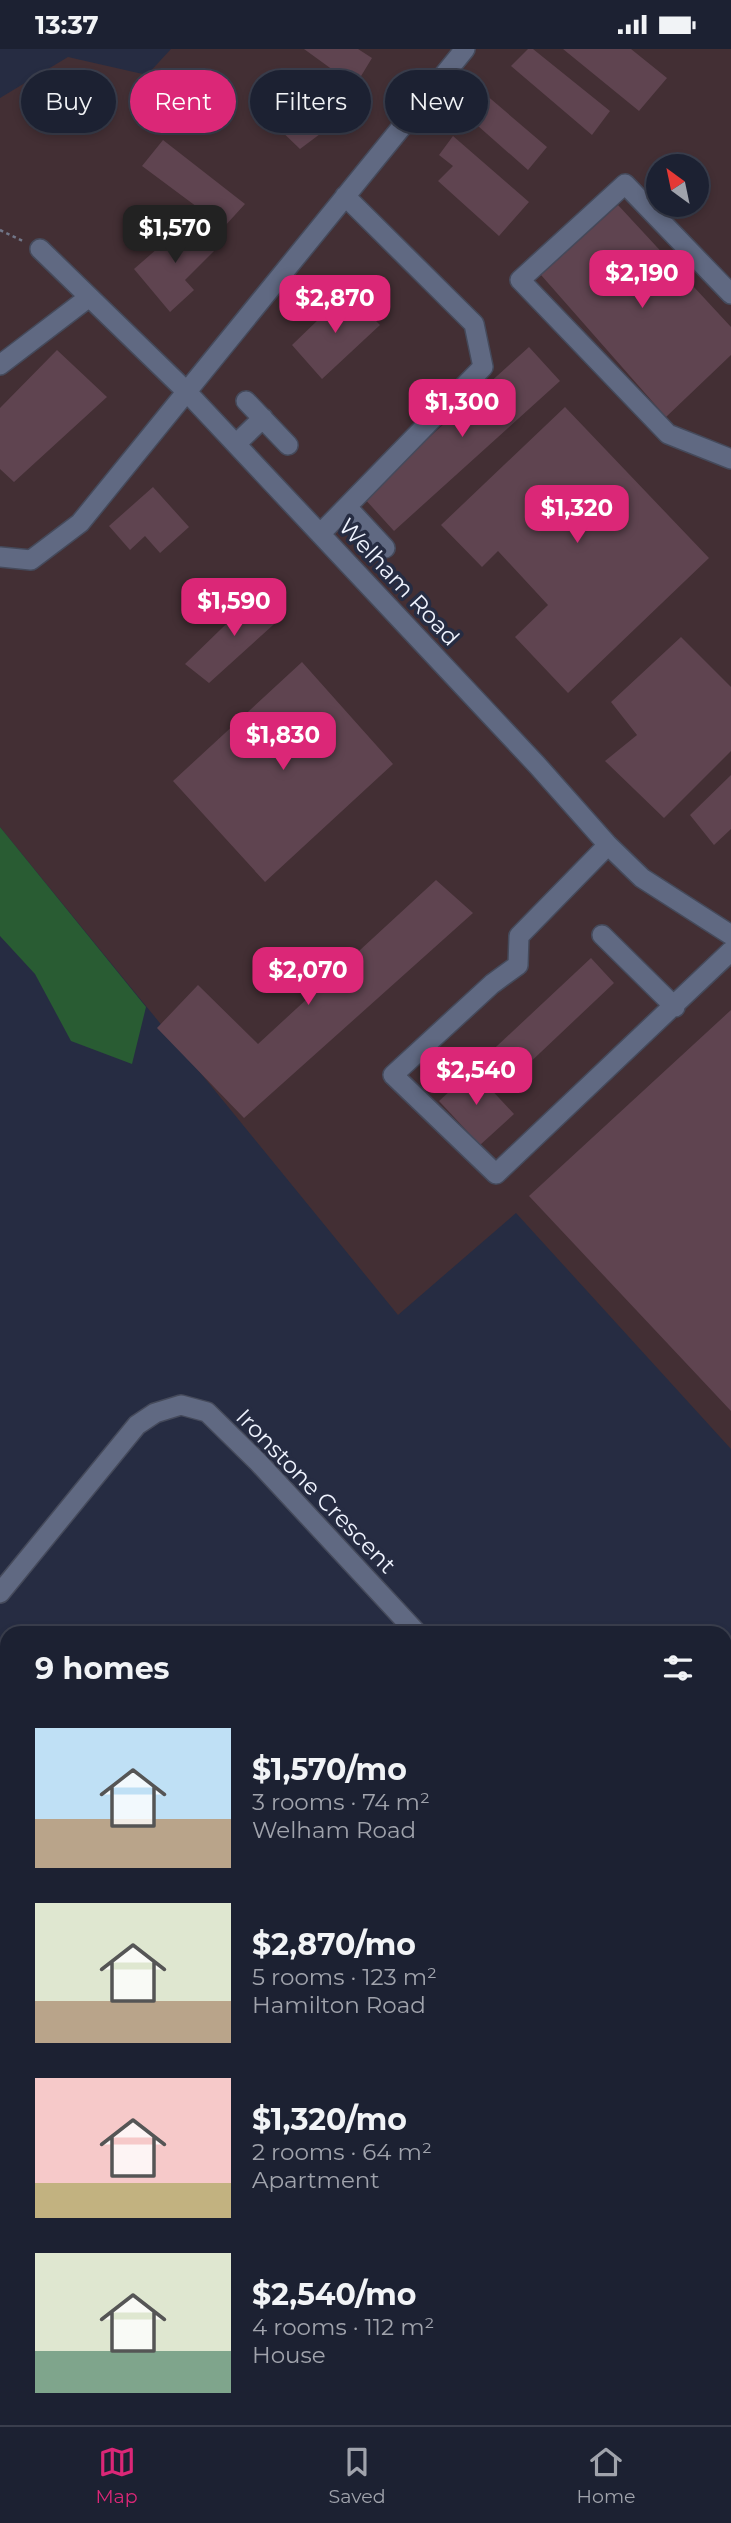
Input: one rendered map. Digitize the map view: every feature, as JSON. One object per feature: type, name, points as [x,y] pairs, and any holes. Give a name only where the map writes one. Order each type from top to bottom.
[{"type":"street","points":[[0,557],[31,560],[80,523],[185,390],[465,49]]},
{"type":"street","points":[[731,294],[625,184],[520,280],[668,434],[731,459]]},
{"type":"street","points":[[320,534],[483,367],[474,324],[345,196]]},
{"type":"street","name":"Welham Road","points":[[40,249],[185,390],[537,765],[608,845],[642,878],[731,935]]},
{"type":"street","points":[[0,365],[89,298]]},
{"type":"street","points":[[246,401],[288,446]]},
{"type":"street","points":[[236,444],[262,418]]},
{"type":"street","points":[[347,507],[385,548]]},
{"type":"street","points":[[608,845],[519,936],[518,965],[492,984],[393,1075],[496,1174],[731,951]]},
{"type":"street","points":[[602,935],[675,1007]]},
{"type":"street","name":"Ironstone Crescent","points":[[0,1593],[137,1425],[155,1413],[181,1405],[207,1412],[259,1463],[410,1626]]},
{"type":"path","points":[[0,230],[40,249]]},
{"type":"shaded area","points":[[171,49],[731,49],[731,1449],[516,1213],[398,1315],[0,827],[0,98],[21,85],[21,133],[116,133],[116,70],[46,70],[68,57],[130,71],[130,133],[236,133],[236,70],[152,70]]},
{"type":"green space","points":[[0,827],[146,1007],[132,1064],[71,1041],[35,974],[0,936]]},
{"type":"building","points":[[304,49],[358,49],[372,58],[365,70],[333,70]]},
{"type":"building","points":[[528,49],[533,49],[610,111],[592,135],[511,66]]},
{"type":"building","points":[[563,49],[631,49],[667,78],[639,111]]},
{"type":"building","points":[[488,97],[547,147],[528,170],[486,133]]},
{"type":"building","points":[[283,133],[321,133],[300,149]]},
{"type":"building","points":[[453,136],[529,202],[499,236],[438,181],[453,166],[439,155]]},
{"type":"building","points":[[163,140],[245,204],[224,227],[142,166]]},
{"type":"building","points":[[618,205],[731,327],[731,355],[666,417],[541,275]]},
{"type":"building","points":[[190,220],[214,251],[185,280],[194,290],[170,312],[134,269]]},
{"type":"building","points":[[347,292],[380,325],[322,379],[292,345]]},
{"type":"building","points":[[529,347],[560,381],[394,531],[363,497]]},
{"type":"building","points":[[57,350],[107,397],[14,482],[0,469],[0,408]]},
{"type":"building","points":[[565,407],[709,558],[568,693],[515,637],[548,605],[498,551],[482,567],[441,525]]},
{"type":"building","points":[[153,487],[189,527],[160,553],[145,536],[130,550],[109,526]]},
{"type":"building","points":[[258,593],[283,616],[209,683],[185,664]]},
{"type":"building","points":[[681,637],[731,687],[731,751],[664,818],[605,761],[637,735],[611,702]]},
{"type":"building","points":[[302,662],[393,764],[265,882],[173,781]]},
{"type":"building","points":[[731,775],[731,829],[714,845],[690,815]]},
{"type":"building","points":[[436,880],[473,913],[244,1118],[157,1028],[198,985],[258,1044]]},
{"type":"building","points":[[591,958],[614,983],[505,1086],[481,1061]]},
{"type":"building","points":[[731,1010],[731,1411],[529,1196]]},
{"type":"building","points":[[473,1070],[514,1114],[480,1145],[439,1101]]}]
